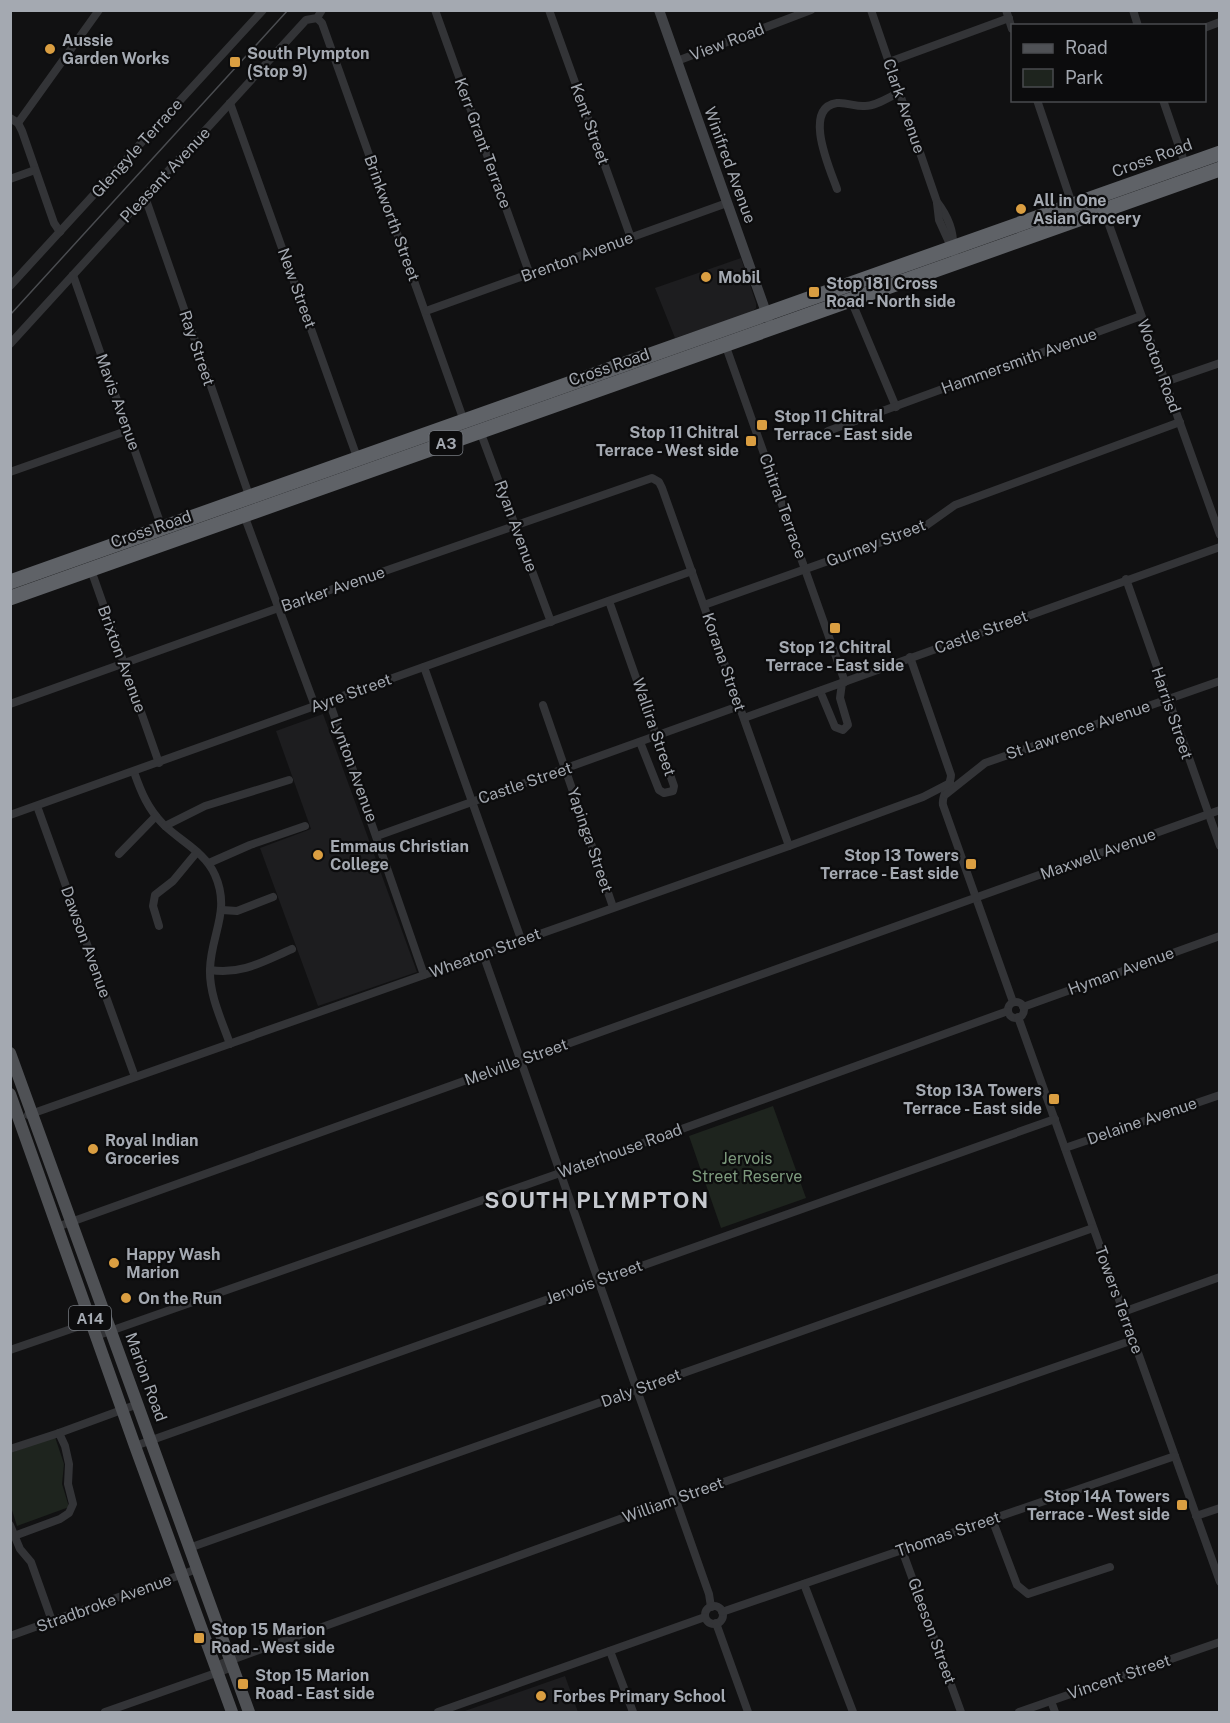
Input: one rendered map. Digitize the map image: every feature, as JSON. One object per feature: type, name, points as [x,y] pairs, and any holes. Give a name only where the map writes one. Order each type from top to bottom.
[{"type":"highway","name":"Cross Road","points":[[11,592],[164,536],[244,515],[464,421],[537,400],[770,322],[1187,173],[1220,153]]},
{"type":"highway","name":"Cross Road","points":[[1187,173],[1220,169]]},
{"type":"highway","name":"Cross Road","points":[[770,322],[851,300],[955,255]]},
{"type":"highway","name":"Cross Road","points":[[164,536],[250,498],[480,431],[537,400],[554,405],[723,338]]},
{"type":"main road","name":"Marion Road","points":[[10,1053],[249,1713]]},
{"type":"main road","name":"Marion Road","points":[[12,1101],[232,1713]]},
{"type":"street","points":[[18,123],[99,10]]},
{"type":"street","name":"Glengyle Terrace","points":[[10,286],[262,10]]},
{"type":"street","name":"Kerr Grant Terrace","points":[[435,10],[530,275]]},
{"type":"street","name":"Kent Street","points":[[549,10],[631,238]]},
{"type":"street","name":"Winifred Avenue","points":[[659,10],[770,322]]},
{"type":"street","name":"View Road","points":[[677,61],[811,10]]},
{"type":"street","name":"Clark Avenue","points":[[871,10],[937,202],[939,220],[955,255]]},
{"type":"street","name":"Pleasant Avenue","points":[[10,344],[306,20],[320,14]]},
{"type":"street","name":"Brinkworth Street","points":[[320,14],[464,421]]},
{"type":"street","points":[[889,62],[1008,14]]},
{"type":"street","points":[[837,189],[823,150],[821,112],[837,103],[871,105],[900,92]]},
{"type":"street","points":[[1038,102],[1075,212]]},
{"type":"street","points":[[1165,102],[1187,173]]},
{"type":"street","name":"New Street","points":[[230,104],[360,466]]},
{"type":"street","points":[[10,118],[18,123],[54,223],[60,232]]},
{"type":"street","points":[[10,179],[36,170]]},
{"type":"street","name":"Ray Street","points":[[145,198],[250,498]]},
{"type":"street","name":"Brenton Avenue","points":[[426,311],[727,203]]},
{"type":"street","name":"Wooton Road","points":[[1102,203],[1220,535]]},
{"type":"street","name":"Mavis Avenue","points":[[73,275],[129,430],[164,536]]},
{"type":"street","points":[[851,300],[896,407]]},
{"type":"street","name":"Hammersmith Avenue","points":[[828,431],[1141,316]]},
{"type":"street","name":"Chitral Terrace","points":[[723,338],[843,682],[840,698],[848,725],[843,730],[835,727],[820,691]]},
{"type":"street","points":[[1165,382],[1220,363]]},
{"type":"street","name":"Gurney Street","points":[[704,605],[924,527],[955,505],[1180,422]]},
{"type":"street","points":[[10,472],[129,430]]},
{"type":"street","name":"Ryan Avenue","points":[[480,431],[551,622]]},
{"type":"street","name":"Barker Avenue","points":[[10,704],[646,479],[656,479]]},
{"type":"street","name":"Korana Street","points":[[656,479],[662,488],[789,846]]},
{"type":"street","name":"Lynton Avenue","points":[[244,515],[315,706]]},
{"type":"street","name":"Castle Street","points":[[744,718],[1220,547]]},
{"type":"street","name":"Brixton Avenue","points":[[88,562],[159,763]]},
{"type":"street","name":"Ayre Street","points":[[10,815],[692,571]]},
{"type":"street","name":"Harris Street","points":[[1126,579],[1220,846]]},
{"type":"street","name":"Wallira Street","points":[[609,601],[674,786],[673,791],[664,794],[659,790],[640,742]]},
{"type":"street","points":[[910,657],[951,775],[944,795],[944,805],[1013,1002]]},
{"type":"street","points":[[424,667],[521,939]]},
{"type":"street","name":"St Lawrence Avenue","points":[[944,795],[985,763],[1220,681]]},
{"type":"street","name":"Lynton Avenue","points":[[330,701],[424,975]]},
{"type":"street","name":"Yapinga Street","points":[[543,705],[613,907]]},
{"type":"street","name":"Castle Street","points":[[377,836],[740,706]]},
{"type":"street","points":[[134,772],[142,795],[156,816],[197,852],[209,864],[215,875],[222,910],[213,945],[210,970],[214,1000],[230,1044]]},
{"type":"street","points":[[165,826],[205,806],[289,780]]},
{"type":"street","name":"Wheaton Street","points":[[19,1119],[521,939],[789,846],[923,797],[950,783]]},
{"type":"street","name":"Dawson Avenue","points":[[37,806],[135,1077]]},
{"type":"street","name":"Maxwell Avenue","points":[[976,898],[1220,810]]},
{"type":"street","points":[[119,854],[156,816]]},
{"type":"street","points":[[209,864],[250,844],[305,826]]},
{"type":"street","points":[[159,926],[153,906],[156,895],[173,881],[197,852]]},
{"type":"street","points":[[222,910],[237,911],[273,897]]},
{"type":"street","name":"Melville Street","points":[[57,1227],[976,898]]},
{"type":"street","name":"Hyman Avenue","points":[[1023,1006],[1220,936]]},
{"type":"street","points":[[210,970],[233,972],[247,969],[292,949]]},
{"type":"street","points":[[483,954],[709,1594],[711,1607]]},
{"type":"street","points":[[1013,1002],[1018,1002],[1023,1006],[1023,1012],[1018,1017],[1013,1017],[1008,1011],[1013,1002]]},
{"type":"street","name":"Waterhouse Road","points":[[96,1336],[560,1173],[1008,1011]]},
{"type":"street","name":"Towers Terrace","points":[[1018,1017],[1220,1582]]},
{"type":"street","name":"Delaine Avenue","points":[[1065,1148],[1220,1095]]},
{"type":"street","points":[[12,1101],[27,1100]]},
{"type":"street","name":"Jervois Street","points":[[135,1446],[1054,1119]]},
{"type":"street","name":"Daly Street","points":[[189,1548],[1093,1227]]},
{"type":"street","points":[[1123,1312],[1220,1277]]},
{"type":"street","points":[[10,1350],[106,1317]]},
{"type":"street","name":"William Street","points":[[105,1713],[216,1669],[675,1499],[1133,1340]]},
{"type":"street","points":[[10,1449],[138,1404]]},
{"type":"street","points":[[14,1536],[60,1519],[69,1513],[73,1504],[68,1484],[69,1464],[59,1433]]},
{"type":"street","name":"Thomas Street","points":[[722,1612],[1174,1456]]},
{"type":"street","points":[[1196,1516],[1220,1508]]},
{"type":"street","points":[[992,1519],[1017,1584],[1028,1594],[1110,1567]]},
{"type":"street","points":[[10,1525],[20,1548],[31,1562],[52,1621]]},
{"type":"street","name":"Gleeson Street","points":[[902,1550],[961,1713]]},
{"type":"street","name":"Stradbroke Avenue","points":[[10,1636],[197,1569]]},
{"type":"street","points":[[804,1584],[853,1713]]},
{"type":"street","points":[[711,1607],[716,1607],[722,1612],[720,1621],[716,1623],[710,1623],[705,1617],[706,1611],[711,1607]]},
{"type":"street","points":[[438,1713],[705,1617]]},
{"type":"street","points":[[716,1623],[748,1713]]},
{"type":"street","name":"Vincent Street","points":[[1019,1713],[1220,1642]]},
{"type":"street","points":[[610,1651],[633,1713]]},
{"type":"street","points":[[1051,1701],[1055,1713]]},
{"type":"shaded area","points":[[741,258],[756,308],[751,313],[675,338],[655,288]]},
{"type":"shaded area","name":"Emmaus Christian College","points":[[323,714],[417,972],[318,1006],[260,848],[311,829],[276,731]]},
{"type":"shaded area","name":"Forbes Primary School","points":[[565,1676],[578,1712],[462,1712]]},
{"type":"green space","name":"Jervois Street Reserve","points":[[773,1106],[806,1198],[721,1228],[689,1136]]},
{"type":"green space","points":[[55,1437],[64,1464],[62,1484],[69,1507],[17,1526],[11,1507],[10,1453]]},
{"type":"tram line","points":[[10,315],[288,10]]},
{"type":"place","name":"Aussie Garden Works","points":[[50,49]]},
{"type":"place","name":"South Plympton (Stop 9)","points":[[235,62]]},
{"type":"place","name":"All in One Asian Grocery","points":[[1021,209]]},
{"type":"place","name":"Mobil","points":[[706,277]]},
{"type":"place","name":"Stop 181 Cross Road - North side","points":[[814,292]]},
{"type":"place","name":"Stop 11 Chitral Terrace - East side","points":[[762,425]]},
{"type":"place","name":"Stop 11 Chitral Terrace - West side","points":[[751,441]]},
{"type":"place","name":"Stop 12 Chitral Terrace - East side","points":[[835,628]]},
{"type":"place","name":"Emmaus Christian College","points":[[318,855]]},
{"type":"place","name":"Stop 13 Towers Terrace - East side","points":[[971,864]]},
{"type":"place","name":"Stop 13A Towers Terrace - East side","points":[[1054,1099]]},
{"type":"place","name":"Royal Indian Groceries","points":[[93,1149]]},
{"type":"place","name":"Happy Wash Marion","points":[[114,1263]]},
{"type":"place","name":"On the Run","points":[[126,1298]]},
{"type":"place","name":"Stop 14A Towers Terrace - West side","points":[[1182,1505]]},
{"type":"place","name":"Stop 15 Marion Road - West side","points":[[199,1638]]},
{"type":"place","name":"Stop 15 Marion Road - East side","points":[[243,1684]]},
{"type":"place","name":"Forbes Primary School","points":[[541,1696]]},
{"type":"district","name":"SOUTH PLYMPTON","points":[[597,1200]]}]
